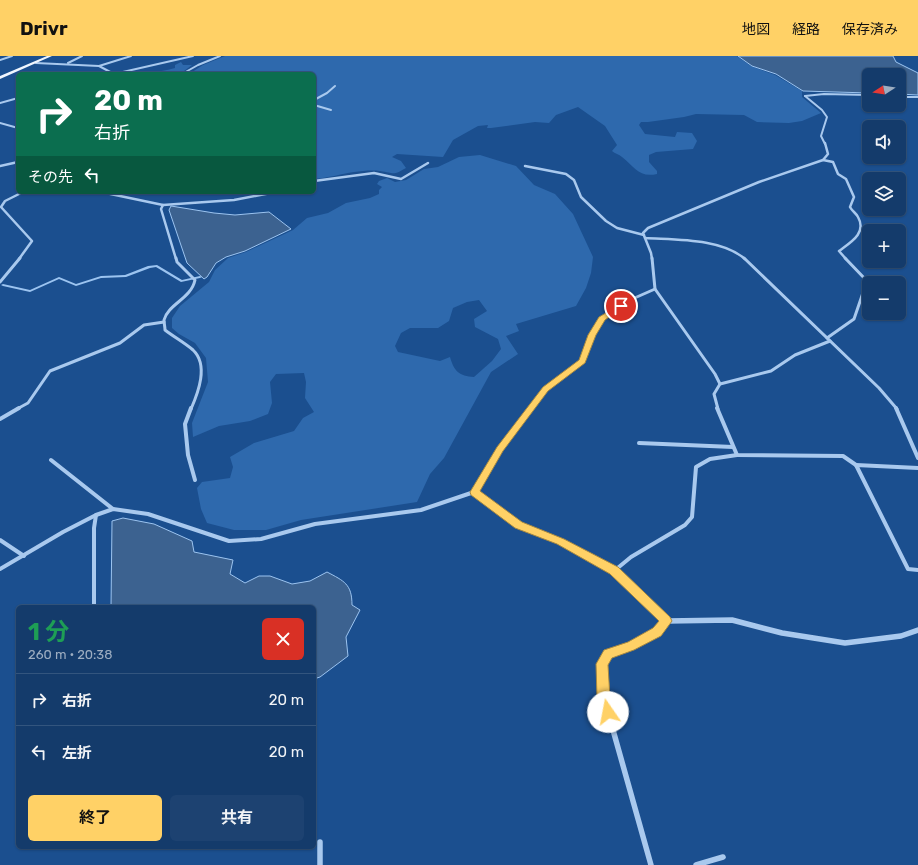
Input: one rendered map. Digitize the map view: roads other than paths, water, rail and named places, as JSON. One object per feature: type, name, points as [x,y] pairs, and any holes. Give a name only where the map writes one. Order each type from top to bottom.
[{"type":"main road","points":[[0,78],[50,56]]},
{"type":"street","points":[[0,60],[12,56]]},
{"type":"street","points":[[67,64],[82,56]]},
{"type":"street","points":[[36,63],[99,66],[131,56]]},
{"type":"street","points":[[123,72],[193,56]]},
{"type":"street","points":[[186,72],[220,56]]},
{"type":"street","points":[[99,66],[110,72]]},
{"type":"street","points":[[316,99],[327,93],[335,86]]},
{"type":"street","points":[[823,160],[828,154],[827,147],[821,136],[827,117],[822,110],[804,96],[824,94],[862,96]]},
{"type":"street","points":[[906,96],[918,97]]},
{"type":"street","points":[[0,103],[16,99]]},
{"type":"street","points":[[316,106],[331,110]]},
{"type":"street","points":[[0,124],[16,128]]},
{"type":"street","points":[[720,384],[715,374],[655,289],[651,252],[643,233],[648,228],[759,182],[823,160],[833,162],[838,174],[846,179],[854,197],[850,207],[858,215],[863,226],[861,232],[839,251],[867,281],[854,319],[828,340],[795,355],[771,371],[720,384],[714,394],[719,415],[737,455]]},
{"type":"street","points":[[0,166],[16,162]]},
{"type":"street","points":[[316,181],[353,174],[375,173],[397,180],[428,163]]},
{"type":"street","points":[[525,166],[566,174],[574,180],[580,197],[606,221],[617,228],[645,237],[700,242],[724,247],[743,257],[879,388],[896,408],[918,458]]},
{"type":"street","points":[[0,282],[32,242],[1,207],[6,201],[19,194]]},
{"type":"street","points":[[111,194],[163,204],[235,200],[269,194]]},
{"type":"street","points":[[163,204],[161,209],[177,262],[193,278],[195,284],[192,290],[171,310],[164,322],[165,330],[194,351],[199,360],[201,374],[199,390],[185,424],[188,455],[195,480]]},
{"type":"street","points":[[0,569],[63,532],[96,515],[113,509],[148,514],[229,541],[261,538],[316,524],[422,510],[474,492],[500,449],[546,389],[582,361],[592,335],[602,319],[630,300],[655,289]]},
{"type":"street","points":[[0,419],[28,403],[50,371],[120,343],[144,324],[164,322]]},
{"type":"street","points":[[639,443],[733,447]]},
{"type":"street","points":[[614,571],[631,557],[685,525],[692,517],[696,467],[704,460],[737,455],[843,456],[856,465],[908,569],[918,570]]},
{"type":"street","points":[[52,460],[113,509]]},
{"type":"street","points":[[856,465],[918,468]]},
{"type":"street","points":[[474,492],[519,525],[560,542],[614,571],[666,621],[732,620],[782,633],[845,643],[901,636],[918,630]]},
{"type":"street","points":[[94,605],[94,528],[96,515]]},
{"type":"street","points":[[0,540],[24,556]]},
{"type":"street","points":[[651,865],[604,698],[602,664],[608,654],[630,647],[657,632],[666,621]]},
{"type":"street","points":[[320,842],[320,865]]},
{"type":"street","points":[[696,865],[723,857]]},
{"type":"waterway","points":[[3,285],[30,291],[59,278],[76,285],[101,277],[126,276],[149,267],[157,266],[181,281],[200,277]]}]
